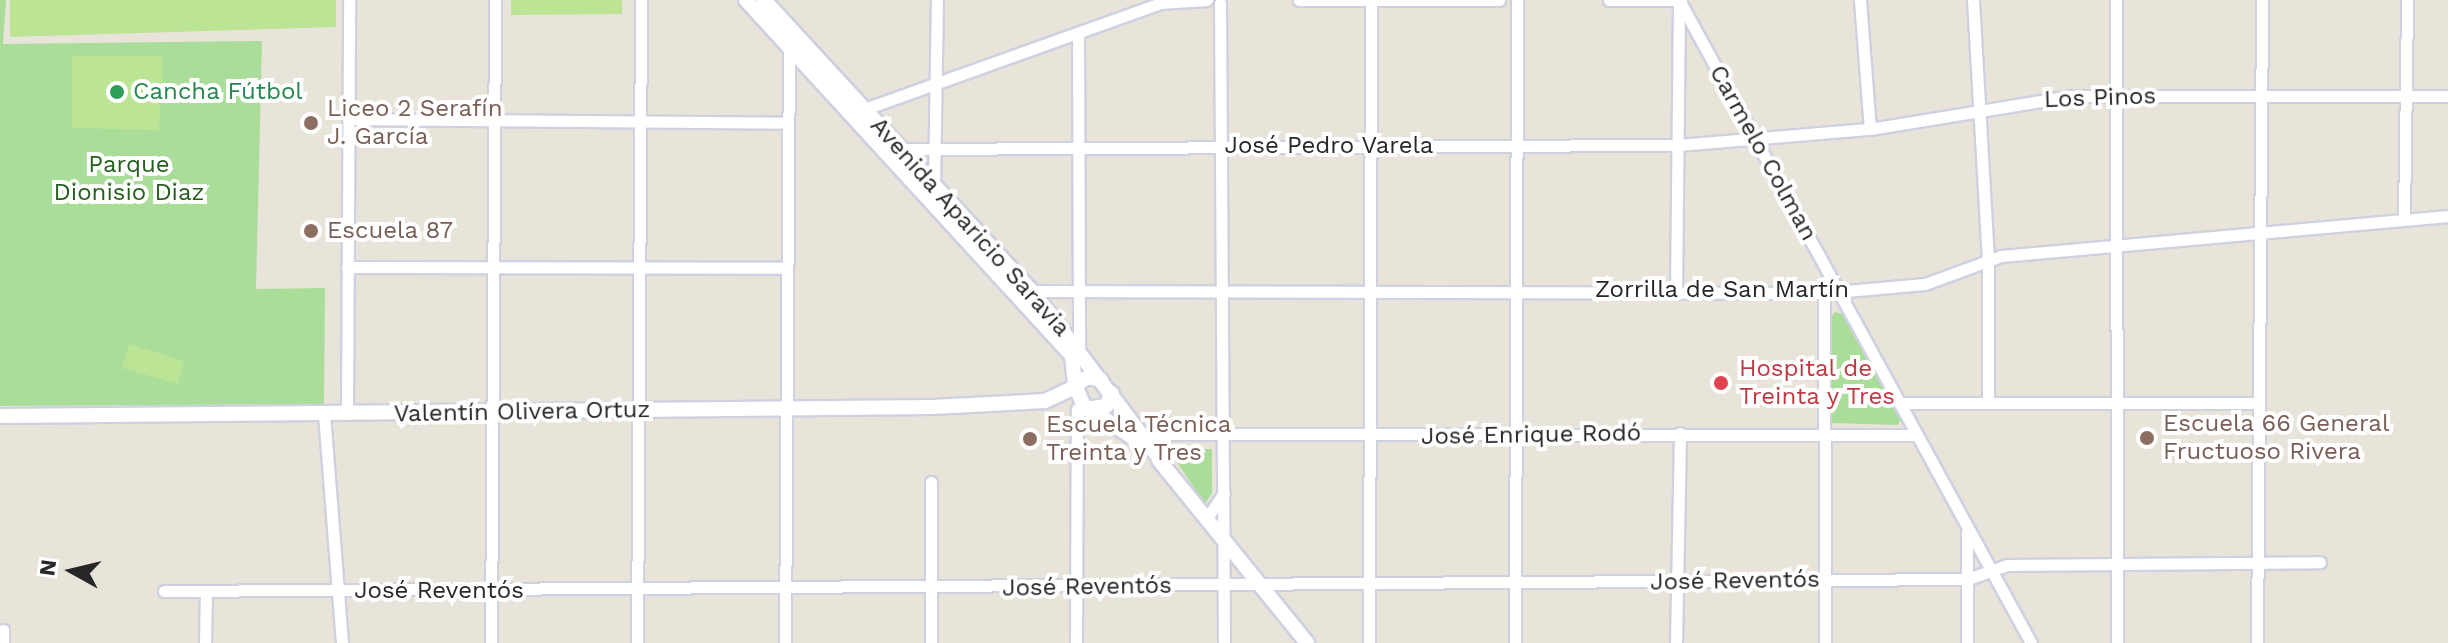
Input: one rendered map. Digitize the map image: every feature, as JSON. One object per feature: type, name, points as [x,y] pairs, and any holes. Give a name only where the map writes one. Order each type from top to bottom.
[{"type":"street","points":[[347,414],[349,0]]},
{"type":"street","points":[[491,643],[495,0]]},
{"type":"street","points":[[637,643],[641,0]]},
{"type":"street","name":"Avenida Aparicio Saravia","points":[[746,0],[767,4],[791,39],[930,190],[1072,356],[1075,386]]},
{"type":"street","points":[[930,190],[936,149],[937,0]]},
{"type":"street","points":[[1299,0],[1499,0]]},
{"type":"street","points":[[1515,643],[1517,0]]},
{"type":"street","points":[[1609,0],[1680,0],[1676,291]]},
{"type":"street","name":"Carmelo Colman","points":[[1680,0],[2031,643]]},
{"type":"street","points":[[1860,0],[1870,129]]},
{"type":"street","points":[[1973,0],[1988,259],[1988,402]]},
{"type":"street","points":[[2116,0],[2117,643]]},
{"type":"street","points":[[2257,643],[2262,0]]},
{"type":"street","points":[[2404,219],[2407,0]]},
{"type":"street","points":[[1369,643],[1371,1]]},
{"type":"street","points":[[858,112],[1164,2],[1223,2],[1224,643]]},
{"type":"street","points":[[1078,33],[1079,349]]},
{"type":"street","points":[[785,643],[786,123],[791,39]]},
{"type":"street","name":"Los Pinos","points":[[1755,142],[1870,129],[1980,109],[2116,96],[2448,96]]},
{"type":"street","name":"Avenida Aparicio Saravia","points":[[858,112],[903,149],[930,190],[1032,291],[1259,586],[1307,643]]},
{"type":"street","points":[[348,119],[786,123]]},
{"type":"street","name":"José Pedro Varela","points":[[903,149],[1755,142]]},
{"type":"street","name":"Zorrilla de San Martín","points":[[1032,291],[1824,293],[1925,284],[1988,259],[2116,243],[2448,216]]},
{"type":"street","points":[[347,267],[785,268]]},
{"type":"street","points":[[1824,293],[1825,643]]},
{"type":"street","points":[[1076,643],[1077,432],[1085,410],[1075,386],[1088,377],[1101,380]]},
{"type":"street","name":"Valentín Olivera Ortuz","points":[[1045,401],[1075,386]]},
{"type":"street","points":[[1085,410],[1106,406],[1112,393]]},
{"type":"street","name":"Valentín Olivera Ortuz","points":[[0,416],[784,410],[1045,401],[1085,410]]},
{"type":"street","points":[[1899,403],[2257,403]]},
{"type":"street","name":"Avenida Aparicio Saravia","points":[[1085,410],[1136,436],[1164,464]]},
{"type":"street","points":[[324,414],[342,643]]},
{"type":"street","name":"José Enrique Rodó","points":[[1145,434],[1225,437],[1823,432],[1916,435]]},
{"type":"street","points":[[1676,643],[1680,433]]},
{"type":"street","points":[[931,482],[931,643]]},
{"type":"street","points":[[1207,518],[1225,493]]},
{"type":"street","points":[[1967,527],[1967,643]]},
{"type":"street","points":[[2118,563],[2320,562]]},
{"type":"street","name":"José Reventós","points":[[164,591],[637,591],[1968,579],[2007,565],[2118,563]]},
{"type":"street","points":[[205,643],[206,591]]},
{"type":"street","points":[[3,630],[3,643]]},
{"type":"green space","name":"Parque Dionisio Diaz","points":[[0,0],[6,0],[3,44],[262,41],[256,289],[325,288],[324,404],[0,406]]},
{"type":"green space","points":[[10,0],[336,0],[336,27],[10,37]]},
{"type":"green space","points":[[511,0],[622,0],[622,14],[511,15]]},
{"type":"green space","name":"Cancha Fútbol","points":[[72,56],[163,56],[159,130],[72,128]]},
{"type":"green space","points":[[1835,312],[1843,314],[1901,419],[1898,425],[1831,423],[1830,319]]},
{"type":"green space","points":[[129,344],[184,361],[178,384],[122,368]]},
{"type":"green space","points":[[1168,449],[1212,449],[1212,493],[1205,504]]},
{"type":"place","name":"Cancha Fútbol","points":[[117,92]]},
{"type":"place","name":"Liceo 2 Serafín J. García","points":[[311,123]]},
{"type":"place","name":"Escuela 87","points":[[311,231]]},
{"type":"place","name":"Hospital de Treinta y Tres","points":[[1721,383]]},
{"type":"place","name":"Escuela 66 General Fructuoso Rivera","points":[[2147,438]]},
{"type":"place","name":"Escuela Técnica Treinta y Tres","points":[[1030,439]]}]
